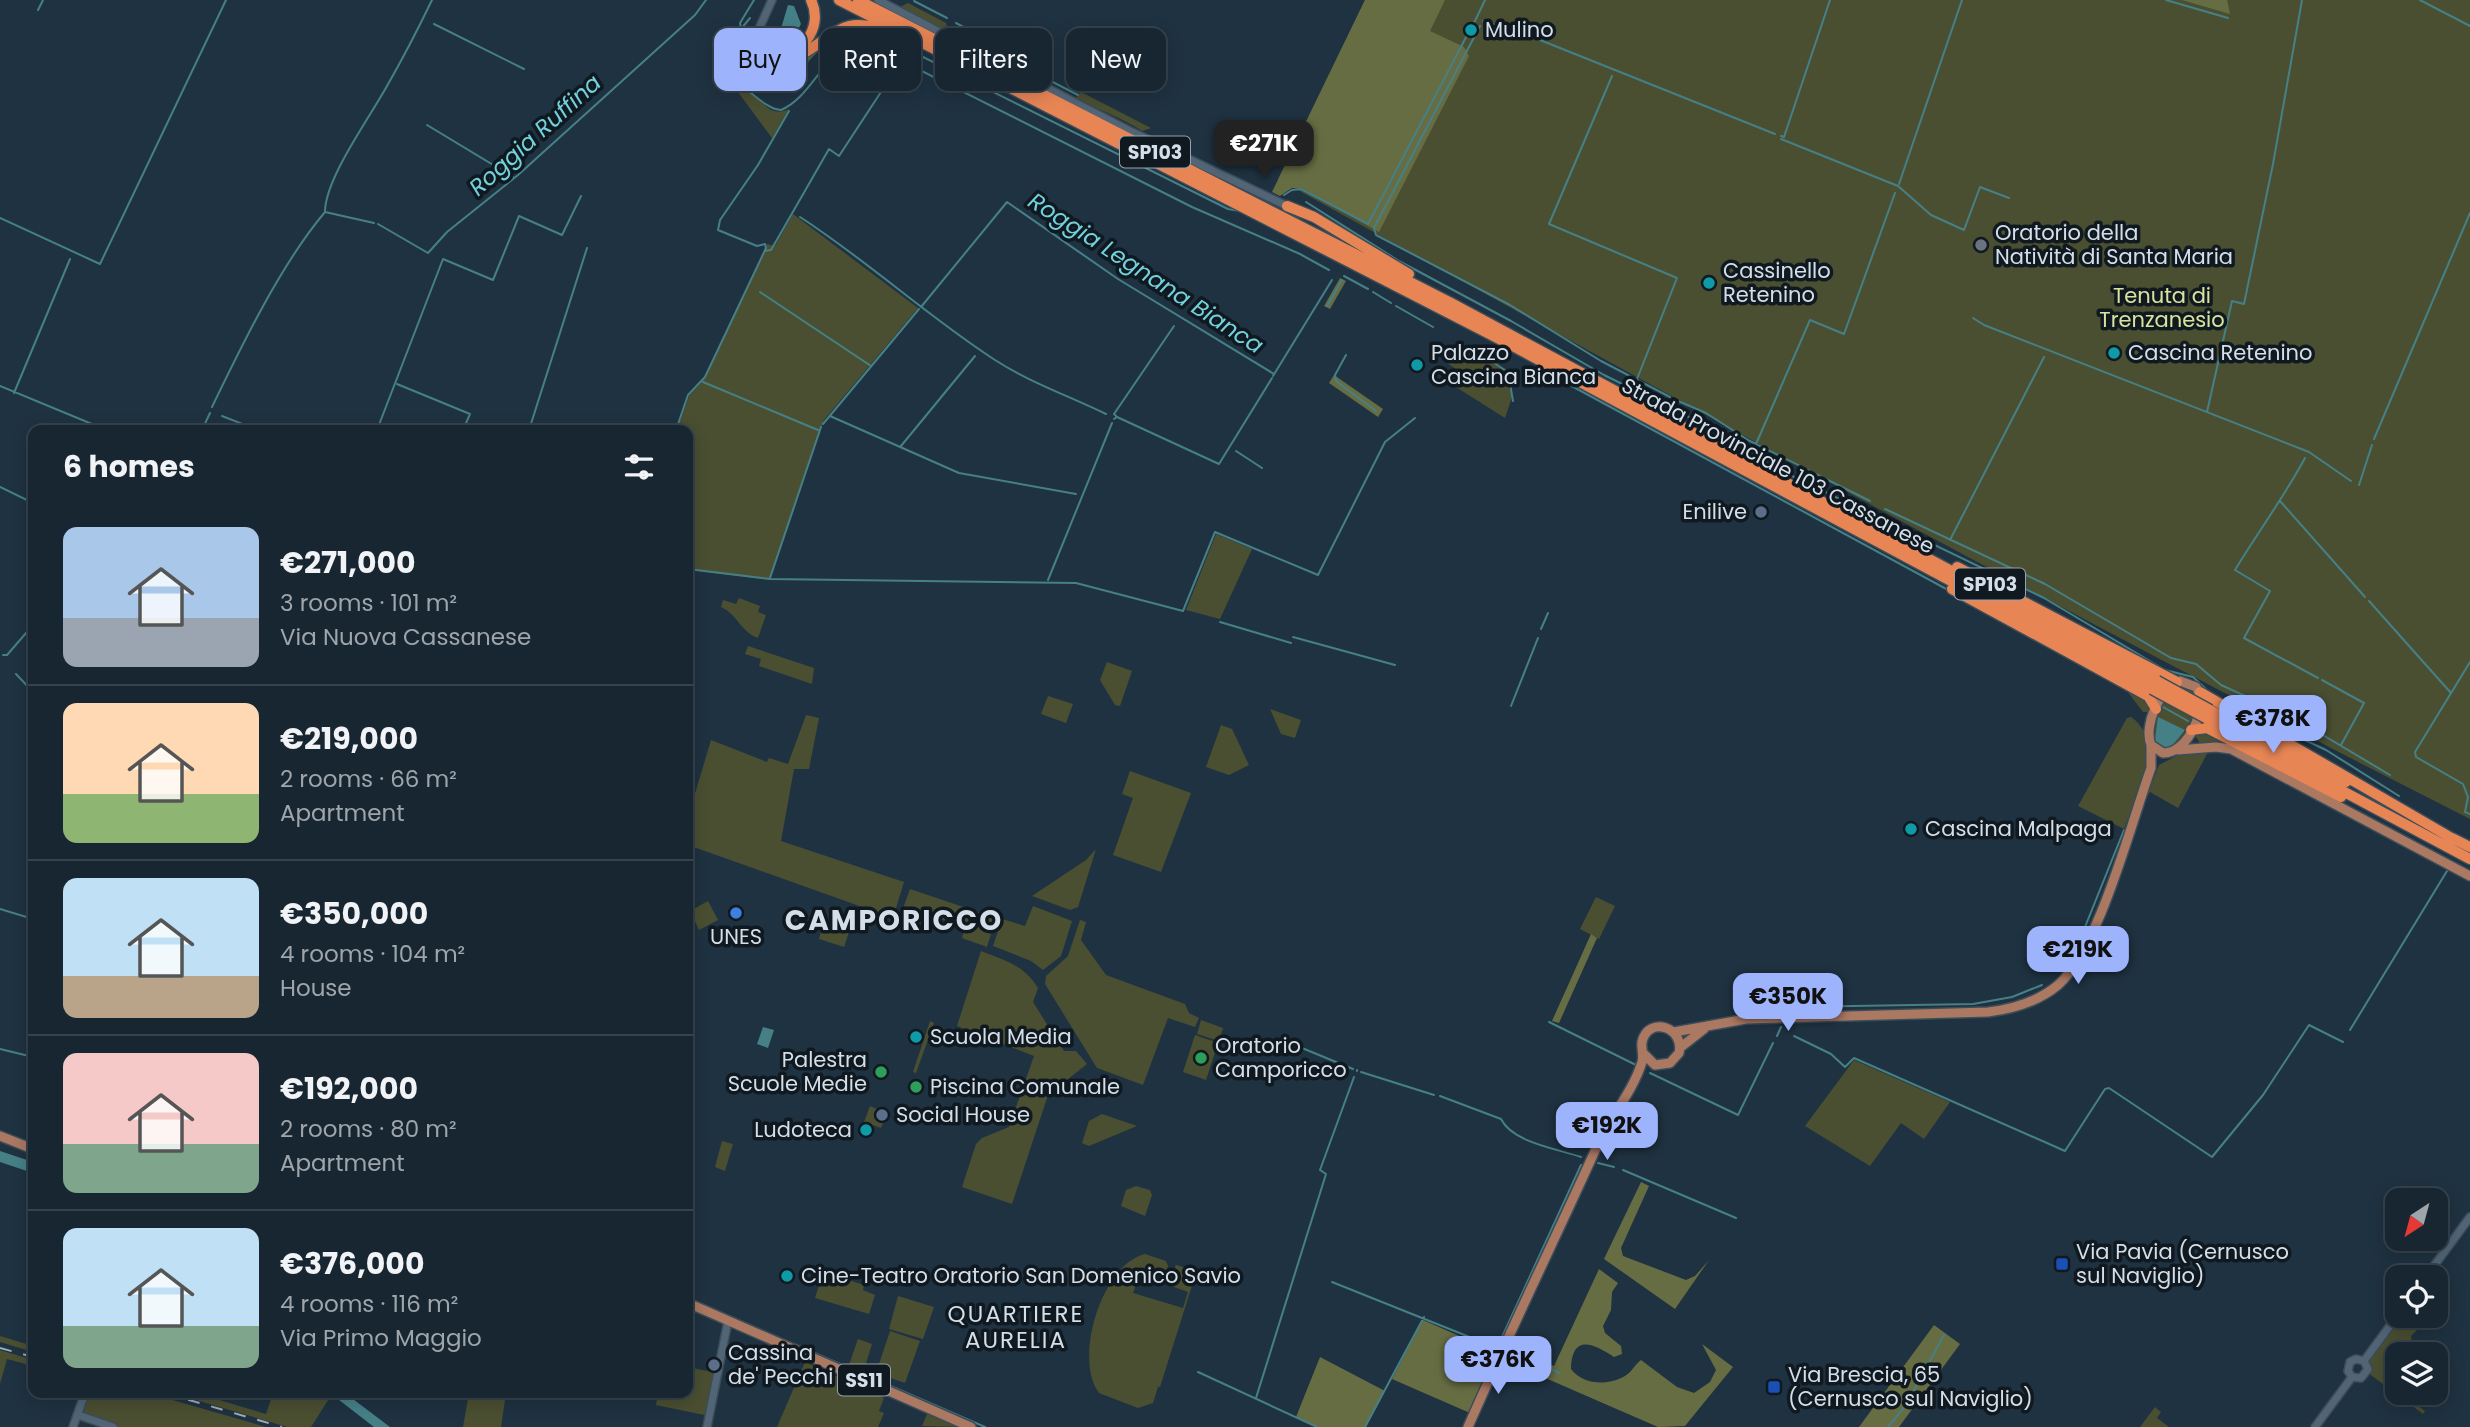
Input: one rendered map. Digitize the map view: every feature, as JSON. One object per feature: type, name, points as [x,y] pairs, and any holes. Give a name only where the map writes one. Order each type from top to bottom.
[{"type":"highway","points":[[806,41],[815,20],[811,0]]},
{"type":"highway","name":"Strada Provinciale 103 Cassanese","points":[[839,0],[1058,114],[1271,219],[2155,685]]},
{"type":"highway","name":"Strada Provinciale 103 Cassanese","points":[[858,0],[1453,304],[2452,844],[2470,859]]},
{"type":"highway","name":"SP103","points":[[806,52],[834,31],[865,25],[892,33],[971,75],[1058,114]]},
{"type":"highway","name":"SP103","points":[[1287,206],[1321,221],[1453,304]]},
{"type":"highway","name":"SP103","points":[[1801,491],[1999,588],[2177,681]]},
{"type":"highway","name":"SP103","points":[[1810,505],[1968,598],[2148,696],[2156,709]]},
{"type":"highway","name":"SP103","points":[[2200,692],[2452,844]]},
{"type":"highway","name":"SP103","points":[[2190,732],[2201,727],[2209,729],[2316,785],[2452,844]]},
{"type":"highway","name":"Strada Provinciale 103 Cassanese","points":[[2452,844],[2470,847]]},
{"type":"main road","points":[[1468,1427],[1605,1131],[1629,1089],[1644,1054],[1642,1042],[1649,1031],[1663,1027],[1674,1032],[1746,1019],[1988,1012],[2017,1006],[2047,992],[2065,977],[2090,938],[2151,768],[2148,733],[2156,709],[2168,688],[2177,681],[2190,682],[2200,692],[2200,705],[2190,732],[2174,751],[2151,768]]},
{"type":"main road","points":[[2190,732],[2193,743],[2203,748]]},
{"type":"main road","points":[[2151,745],[2159,752],[2203,748],[2231,749],[2470,876]]},
{"type":"main road","points":[[1629,1089],[1656,1065],[1673,1061],[1681,1047],[1696,1033],[1716,1023]]},
{"type":"main road","points":[[1674,1032],[1681,1047]]},
{"type":"main road","points":[[1644,1054],[1656,1065]]},
{"type":"main road","points":[[0,1136],[28,1147]]},
{"type":"main road","name":"SS11","points":[[693,1305],[971,1427]]},
{"type":"street","points":[[758,28],[772,0]]},
{"type":"street","name":"SP103","points":[[878,0],[1140,136],[1287,206]]},
{"type":"street","points":[[766,16],[766,28]]},
{"type":"street","points":[[2435,1265],[2470,1217]]},
{"type":"street","points":[[707,1427],[728,1321]]},
{"type":"street","points":[[2364,1361],[2388,1328]]},
{"type":"street","points":[[2356,1359],[2364,1361],[2367,1366],[2366,1374],[2358,1379],[2352,1377],[2348,1371],[2350,1362],[2356,1359]]},
{"type":"street","points":[[2315,1427],[2352,1377]]},
{"type":"street","points":[[73,1427],[83,1398]]},
{"type":"street","points":[[78,1415],[113,1427]]},
{"type":"green space","name":"Tenuta di Trenzanesio","points":[[1365,0],[2470,0],[2470,819],[2020,585],[1278,179]]},
{"type":"green space","points":[[908,3],[946,23],[948,28],[940,28],[900,7]]},
{"type":"green space","points":[[818,51],[806,65],[806,56]]},
{"type":"green space","points":[[737,91],[750,91],[773,111],[789,109],[772,138]]},
{"type":"green space","points":[[1081,92],[1151,128],[1142,131],[1076,98]]},
{"type":"green space","points":[[793,214],[918,308],[824,420],[770,580],[693,571],[693,425],[679,425],[689,396],[706,377],[767,244],[775,246]]},
{"type":"green space","points":[[1460,343],[1504,369],[1512,397],[1505,418],[1448,382],[1456,369],[1447,363]]},
{"type":"green space","points":[[1216,534],[1252,549],[1220,619],[1186,610]]},
{"type":"green space","points":[[739,598],[760,606],[758,612],[766,615],[758,638],[747,632],[721,607],[723,600],[736,604]]},
{"type":"green space","points":[[748,646],[814,668],[812,684],[759,666],[761,659],[745,654]]},
{"type":"green space","points":[[1107,662],[1132,671],[1120,706],[1115,705],[1100,680]]},
{"type":"green space","points":[[2093,670],[2151,699],[2150,712],[2143,712],[2127,691]]},
{"type":"green space","points":[[2187,685],[2196,693],[2194,716],[2176,746],[2162,750],[2154,743],[2156,720],[2162,705],[2176,686]]},
{"type":"green space","points":[[1048,696],[1073,704],[1066,723],[1041,714]]},
{"type":"green space","points":[[1270,709],[1301,720],[1295,738],[1281,734]]},
{"type":"green space","points":[[806,715],[819,718],[809,769],[794,769],[781,841],[904,882],[893,918],[693,847],[693,800],[711,740],[767,762],[769,758],[788,764]]},
{"type":"green space","points":[[2131,717],[2141,728],[2147,741],[2148,755],[2141,787],[2124,829],[2078,806],[2127,718]]},
{"type":"green space","points":[[1221,725],[1232,729],[1249,765],[1229,775],[1206,767]]},
{"type":"green space","points":[[2203,730],[2238,747],[2199,742],[2195,735]]},
{"type":"green space","points":[[2186,751],[2205,751],[2207,754],[2178,808],[2150,792],[2145,800],[2159,765]]},
{"type":"green space","points":[[1130,771],[1191,793],[1161,872],[1113,855],[1133,798],[1122,794]]},
{"type":"green space","points":[[1096,849],[1078,907],[1070,910],[1032,896],[1086,860]]},
{"type":"green space","points":[[910,889],[996,918],[987,947],[962,938],[965,927],[935,917],[931,928],[903,919],[901,914]]},
{"type":"green space","points":[[1596,897],[1615,906],[1599,939],[1580,929]]},
{"type":"green space","points":[[708,901],[718,920],[699,930],[693,917],[693,909]]},
{"type":"green space","points":[[1033,906],[1072,921],[1061,956],[1043,970],[1031,961],[993,946],[1002,919],[1025,926]]},
{"type":"green space","points":[[1080,920],[1086,922],[1081,940],[1106,975],[1185,1004],[1189,1013],[1199,1018],[1195,1027],[1168,1018],[1143,1085],[1097,1068],[1045,984],[1046,976],[1068,956]]},
{"type":"green space","points":[[823,924],[849,932],[844,947],[819,939]]},
{"type":"green space","points":[[981,951],[1013,964],[1032,980],[1038,988],[1033,1002],[1064,1051],[1076,1051],[1087,1064],[1048,1095],[1012,1204],[962,1187],[976,1144],[982,1138],[1009,1127],[1034,1056],[957,1026]]},
{"type":"green space","name":"Oratorio Camporicco","points":[[1201,1020],[1223,1028],[1219,1041],[1197,1034]]},
{"type":"green space","points":[[930,1021],[934,1023],[916,1073],[913,1072]]},
{"type":"green space","name":"Oratorio Camporicco","points":[[1195,1035],[1218,1043],[1206,1080],[1183,1072]]},
{"type":"green space","points":[[1854,1060],[1950,1102],[1924,1139],[1901,1123],[1870,1166],[1805,1126]]},
{"type":"green space","points":[[870,1106],[879,1110],[876,1118],[884,1121],[881,1128],[864,1122]]},
{"type":"green space","points":[[1102,1114],[1137,1126],[1089,1146],[1082,1143],[1089,1121]]},
{"type":"green space","points":[[722,1141],[733,1144],[725,1171],[715,1167]]},
{"type":"green space","points":[[1136,1186],[1150,1190],[1152,1195],[1145,1216],[1121,1206],[1126,1190]]},
{"type":"green space","points":[[1145,1254],[1166,1261],[1168,1266],[1163,1283],[1139,1276],[1133,1293],[1183,1308],[1188,1292],[1168,1285],[1176,1265],[1193,1270],[1195,1276],[1160,1387],[1155,1386],[1158,1387],[1153,1403],[1138,1408],[1099,1393],[1092,1378],[1089,1358],[1096,1315],[1105,1293],[1116,1275],[1130,1261]]},
{"type":"green space","points":[[823,1272],[864,1285],[863,1290],[875,1295],[869,1314],[815,1298]]},
{"type":"green space","points":[[898,1296],[934,1307],[923,1339],[889,1329]]},
{"type":"green space","points":[[2392,1328],[2419,1328],[2411,1336],[2412,1342],[2385,1342],[2385,1386],[2367,1372],[2366,1364]]},
{"type":"green space","points":[[890,1331],[920,1341],[905,1383],[876,1373]]},
{"type":"green space","points":[[0,1336],[28,1344],[28,1350],[0,1342]]},
{"type":"green space","points":[[858,1339],[872,1344],[864,1370],[849,1365]]},
{"type":"green space","points":[[0,1350],[28,1358],[28,1365],[7,1359],[0,1384]]},
{"type":"green space","points":[[805,1362],[884,1398],[879,1411],[884,1413],[878,1427],[777,1427]]},
{"type":"green space","points":[[693,1368],[717,1373],[709,1416],[656,1405],[657,1398],[693,1398]]},
{"type":"green space","points":[[85,1398],[165,1398],[266,1427],[117,1427],[79,1414]]},
{"type":"green space","points":[[189,1398],[213,1398],[266,1414],[271,1398],[329,1398],[311,1427],[287,1427]]},
{"type":"green space","points":[[468,1398],[505,1398],[501,1427],[463,1427]]},
{"type":"green space","points":[[2411,1405],[2417,1405],[2425,1411],[2423,1414]]},
{"type":"green space","points":[[2155,1407],[2161,1412],[2157,1418],[2169,1427],[2140,1427]]},
{"type":"green space","points":[[928,1412],[963,1427],[922,1426]]},
{"type":"shaded area","points":[[1365,0],[1445,0],[1430,31],[1464,47],[1469,56],[1379,232],[1302,188],[1292,188],[1280,196],[1272,192]]},
{"type":"shaded area","points":[[2182,0],[2227,0],[2230,14]]},
{"type":"shaded area","points":[[788,5],[794,6],[801,24],[799,28],[781,28]]},
{"type":"shaded area","points":[[1340,278],[1346,281],[1330,309],[1324,306]]},
{"type":"shaded area","points":[[1334,375],[1383,409],[1378,417],[1329,383]]},
{"type":"shaded area","points":[[2158,717],[2185,730],[2171,747],[2161,747],[2155,740]]},
{"type":"shaded area","points":[[1591,934],[1597,938],[1559,1023],[1552,1021]]},
{"type":"shaded area","points":[[763,1027],[774,1030],[768,1048],[757,1044]]},
{"type":"shaded area","points":[[0,1151],[28,1160],[28,1171],[0,1162]]},
{"type":"shaded area","points":[[1641,1182],[1649,1186],[1621,1248],[1623,1256],[1686,1280],[1695,1276],[1709,1260],[1675,1309],[1604,1259]]},
{"type":"shaded area","points":[[1599,1269],[1618,1283],[1612,1292],[1611,1310],[1603,1326],[1605,1333],[1621,1346],[1622,1354],[1614,1357],[1599,1348],[1580,1346],[1575,1350],[1571,1369],[1589,1381],[1604,1382],[1625,1376],[1641,1360],[1677,1387],[1694,1393],[1710,1382],[1716,1370],[1702,1344],[1733,1367],[1685,1426],[1658,1427],[1506,1361],[1511,1349],[1519,1348],[1554,1366]]},
{"type":"shaded area","points":[[1423,1320],[1498,1353],[1470,1413],[1392,1379]]},
{"type":"shaded area","points":[[1934,1325],[1960,1344],[1899,1427],[1859,1427]]},
{"type":"shaded area","points":[[1320,1357],[1385,1391],[1366,1427],[1316,1427],[1296,1417]]},
{"type":"shaded area","points":[[336,1398],[352,1398],[390,1427],[374,1427]]},
{"type":"waterway","points":[[38,10],[43,0]]},
{"type":"waterway","points":[[0,218],[100,264],[226,0]]},
{"type":"waterway","points":[[325,211],[333,181],[350,147],[393,75],[432,0]]},
{"type":"waterway","name":"Roggia Ruffina","points":[[378,224],[428,253],[447,232],[518,175],[695,15],[706,0]]},
{"type":"waterway","points":[[750,18],[741,29],[740,23],[754,0]]},
{"type":"waterway","points":[[1475,21],[1485,0]]},
{"type":"waterway","points":[[1781,136],[1784,137],[1830,0]]},
{"type":"waterway","points":[[1899,184],[1962,0]]},
{"type":"waterway","points":[[2166,0],[2228,18]]},
{"type":"waterway","points":[[2207,412],[2232,301],[2244,304],[2273,164],[2302,0]]},
{"type":"waterway","points":[[2420,0],[2470,26]]},
{"type":"waterway","points":[[914,1],[947,18]]},
{"type":"waterway","points":[[1483,21],[1535,38],[1775,134]]},
{"type":"waterway","points":[[1284,195],[1301,189],[1368,224],[1474,22]]},
{"type":"waterway","points":[[956,23],[980,36],[998,54],[1078,95]]},
{"type":"waterway","points":[[434,24],[524,69]]},
{"type":"waterway","points":[[1480,26],[1374,228],[1376,235],[1510,305],[1601,361],[1670,397]]},
{"type":"waterway","points":[[806,90],[833,58],[844,50],[857,46],[874,47],[1192,207],[1300,254],[1329,270]]},
{"type":"waterway","points":[[806,60],[820,49]]},
{"type":"waterway","points":[[921,56],[1228,209],[1240,211]]},
{"type":"waterway","points":[[1612,76],[1549,224],[1677,278],[1637,379]]},
{"type":"waterway","points":[[748,91],[764,103],[781,110],[805,91]]},
{"type":"waterway","points":[[765,251],[771,250],[829,149],[839,156],[882,91]]},
{"type":"waterway","points":[[678,425],[688,395],[705,377],[766,248],[765,244],[757,246],[718,230],[720,220],[758,165],[789,111]]},
{"type":"waterway","points":[[427,125],[513,177]]},
{"type":"waterway","points":[[1781,139],[1898,186],[1931,215],[1964,230],[1980,187],[2009,198]]},
{"type":"waterway","points":[[1756,444],[1810,320],[1844,334],[1895,193]]},
{"type":"waterway","points":[[379,425],[443,259],[493,280],[519,216],[562,235],[581,196]]},
{"type":"waterway","name":"Roggia Legnana Bianca","points":[[921,307],[1007,202],[1118,279],[1274,374]]},
{"type":"waterway","points":[[1306,202],[1399,261],[1604,375],[1697,421],[1792,476],[2044,598],[2165,670],[2193,677],[2209,692]]},
{"type":"waterway","name":"Roggia Ruffina","points":[[212,407],[278,280],[325,212],[374,223]]},
{"type":"waterway","points":[[2374,439],[2470,213]]},
{"type":"waterway","name":"Roggia Legnana Bianca","points":[[800,217],[995,360],[1035,382],[1106,414]]},
{"type":"waterway","points":[[531,425],[587,248]]},
{"type":"waterway","points":[[14,393],[70,259]]},
{"type":"waterway","points":[[1344,276],[1368,289]]},
{"type":"waterway","name":"Roggia Legnana Bianca","points":[[1273,376],[1332,280]]},
{"type":"waterway","points":[[1327,306],[1342,280]]},
{"type":"waterway","name":"Roggia Legnana Bianca","points":[[760,292],[871,366]]},
{"type":"waterway","points":[[1373,292],[1391,303]]},
{"type":"waterway","points":[[1396,306],[1433,327]]},
{"type":"waterway","name":"Roggia Legnana Bianca","points":[[823,424],[919,309]]},
{"type":"waterway","points":[[1973,318],[1984,325],[2309,452],[2351,481]]},
{"type":"waterway","points":[[1116,416],[1114,414],[1174,326]]},
{"type":"waterway","points":[[1346,355],[1335,375],[1336,381],[1376,411]]},
{"type":"waterway","name":"Roggia Legnana Bianca","points":[[901,446],[975,356]]},
{"type":"waterway","points":[[1485,357],[1508,372],[1513,401]]},
{"type":"waterway","points":[[1950,540],[2044,357]]},
{"type":"waterway","points":[[1544,371],[1950,591]]},
{"type":"waterway","name":"Roggia Legnana Bianca","points":[[1114,419],[1117,417],[1219,464],[1272,378]]},
{"type":"waterway","points":[[703,382],[818,430]]},
{"type":"waterway","points":[[397,384],[470,414],[465,425]]},
{"type":"waterway","points":[[0,386],[94,425]]},
{"type":"waterway","points":[[1678,401],[1706,413],[1748,440],[1870,501]]},
{"type":"waterway","name":"Roggia Ruffina","points":[[204,425],[210,413]]},
{"type":"waterway","points":[[222,416],[245,425]]},
{"type":"waterway","name":"Roggia Legnana Bianca","points":[[830,416],[959,473],[1076,494]]},
{"type":"waterway","name":"Roggia Legnana Bianca","points":[[693,570],[770,579],[1076,583],[1183,611],[1215,532],[1318,575],[1385,442],[1415,418]]},
{"type":"waterway","name":"Roggia Legnana Bianca","points":[[1048,580],[1112,423]]},
{"type":"waterway","name":"Roggia Legnana Bianca","points":[[770,578],[821,427]]},
{"type":"waterway","points":[[2359,485],[2372,445]]},
{"type":"waterway","points":[[1236,451],[1262,468]]},
{"type":"waterway","points":[[2305,458],[2235,570],[2270,591],[2244,638],[2318,678]]},
{"type":"waterway","name":"Roggia Ruffina","points":[[0,487],[28,501]]},
{"type":"waterway","points":[[2280,501],[2365,597]]},
{"type":"waterway","points":[[1885,509],[2045,584],[2171,658],[2196,664],[2221,685],[2294,718]]},
{"type":"waterway","points":[[2369,601],[2451,693]]},
{"type":"waterway","points":[[1541,629],[1548,613]]},
{"type":"waterway","name":"Roggia Legnana Bianca","points":[[1220,622],[1291,643]]},
{"type":"waterway","points":[[3,655],[7,655],[28,631]]},
{"type":"waterway","name":"Roggia Legnana Bianca","points":[[1293,637],[1395,665]]},
{"type":"waterway","points":[[1511,706],[1538,638]]},
{"type":"waterway","points":[[2470,662],[2415,752],[2416,757],[2463,784],[2468,797],[2465,812],[2470,814]]},
{"type":"waterway","points":[[16,674],[28,687]]},
{"type":"waterway","points":[[2322,680],[2364,703],[2341,745]]},
{"type":"waterway","points":[[2163,707],[2188,721]]},
{"type":"waterway","points":[[2235,707],[2326,750],[2399,796]]},
{"type":"waterway","points":[[2301,722],[2390,775]]},
{"type":"waterway","points":[[2085,927],[2124,830]]},
{"type":"waterway","points":[[2350,1030],[2447,871]]},
{"type":"waterway","points":[[0,909],[28,917]]},
{"type":"waterway","points":[[1736,1008],[1973,1004],[2012,997],[2042,985]]},
{"type":"waterway","points":[[1549,1022],[1636,1065]]},
{"type":"waterway","points":[[1794,1036],[1831,1054],[1845,1067],[1854,1058],[2065,1151],[2105,1089],[2109,1088],[2212,1157],[2263,1095],[2309,1025],[2343,1042]]},
{"type":"waterway","points":[[1777,1036],[1781,1027]]},
{"type":"waterway","points":[[1285,1041],[1353,1069]]},
{"type":"waterway","points":[[1650,1073],[1738,1115],[1773,1043]]},
{"type":"waterway","points":[[0,1049],[28,1056]]},
{"type":"waterway","points":[[1361,1072],[1434,1095]]},
{"type":"waterway","points":[[1256,1398],[1326,1174],[1320,1170],[1354,1077]]},
{"type":"waterway","points":[[1440,1096],[1501,1119],[1515,1134],[1526,1139],[1581,1157]]},
{"type":"waterway","points":[[1598,1163],[1614,1167]]},
{"type":"waterway","points":[[1332,1282],[1497,1348],[1581,1165]]},
{"type":"waterway","points":[[1623,1170],[1736,1218]]},
{"type":"waterway","points":[[1365,1427],[1424,1317]]},
{"type":"waterway","points":[[1888,1427],[1906,1405],[1944,1335]]},
{"type":"waterway","points":[[794,1344],[985,1427]]},
{"type":"waterway","points":[[1509,1352],[1523,1354],[1559,1373]]},
{"type":"waterway","points":[[1198,1372],[1317,1427]]},
{"type":"railway","points":[[0,1348],[28,1356]]},
{"type":"railway","points":[[182,1398],[282,1427]]},
{"type":"place","name":"Mulino","points":[[1471,30]]},
{"type":"place","name":"Oratorio della Natività di Santa Maria","points":[[1981,245]]},
{"type":"place","name":"Cassinello Retenino","points":[[1709,283]]},
{"type":"place","name":"Cascina Retenino","points":[[2114,353]]},
{"type":"place","name":"Palazzo Cascina Bianca","points":[[1417,365]]},
{"type":"place","name":"Enilive","points":[[1761,512]]},
{"type":"place","name":"Cascina Malpaga","points":[[1911,829]]},
{"type":"place","name":"UNES","points":[[736,913]]},
{"type":"place","name":"Scuola Media","points":[[916,1037]]},
{"type":"place","name":"Oratorio Camporicco","points":[[1201,1058]]},
{"type":"place","name":"Palestra Scuole Medie","points":[[881,1072]]},
{"type":"place","name":"Piscina Comunale","points":[[916,1087]]},
{"type":"place","name":"Social House","points":[[882,1115]]},
{"type":"place","name":"Ludoteca","points":[[866,1130]]},
{"type":"place","name":"Via Pavia (Cernusco sul Naviglio)","points":[[2062,1264]]},
{"type":"place","name":"Cine-Teatro Oratorio San Domenico Savio","points":[[787,1276]]},
{"type":"place","name":"Cassina de' Pecchi","points":[[714,1365]]},
{"type":"place","name":"Via Brescia, 65 (Cernusco sul Naviglio)","points":[[1774,1387]]},
{"type":"district","name":"CAMPORICCO","points":[[894,920]]},
{"type":"district","name":"QUARTIERE AURELIA","points":[[1016,1327]]}]
